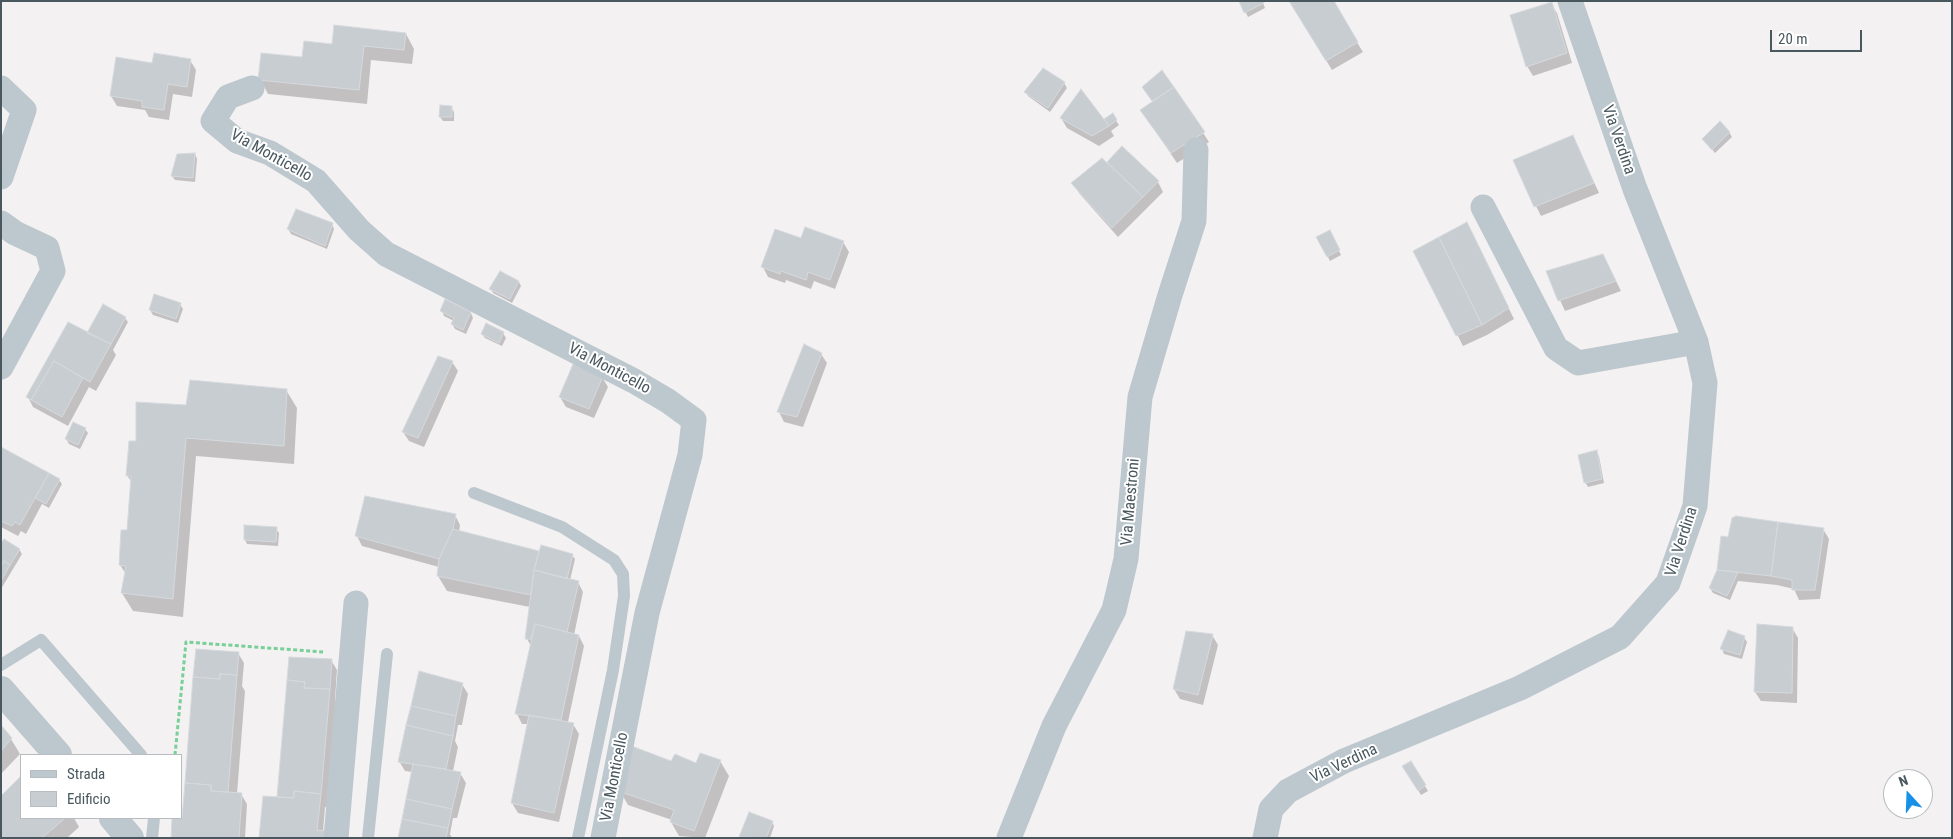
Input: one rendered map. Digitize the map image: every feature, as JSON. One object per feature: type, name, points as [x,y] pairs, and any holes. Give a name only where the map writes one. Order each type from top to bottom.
[{"type":"street","name":"Via Verdina","points":[[1265,838],[1271,809],[1288,791],[1344,762],[1520,688],[1620,637],[1668,583],[1695,506],[1705,383],[1696,342],[1635,189],[1570,1]]},
{"type":"street","points":[[1,88],[24,110],[1,177]]},
{"type":"street","name":"Via Monticello","points":[[252,88],[228,97],[213,122],[237,141],[270,153],[316,181],[359,230],[386,254],[634,381],[668,401],[694,420],[690,456],[647,613],[603,838]]},
{"type":"street","name":"Via Maestroni","points":[[1009,838],[1054,726],[1114,610],[1126,558],[1140,397],[1170,294],[1194,221],[1196,150]]},
{"type":"street","points":[[1483,208],[1556,348],[1578,363],[1696,342]]},
{"type":"street","points":[[1,223],[15,233],[47,248],[53,271],[1,367]]},
{"type":"street","points":[[336,838],[356,603]]},
{"type":"street","points":[[1,690],[57,754]]},
{"type":"street","points":[[114,819],[130,838]]},
{"type":"lane","points":[[474,493],[562,527],[614,560],[623,574],[624,596],[613,670],[578,838]]},
{"type":"lane","points":[[1,665],[41,640],[140,754]]},
{"type":"lane","points":[[368,838],[387,654]]},
{"type":"lane","points":[[152,838],[154,819]]},
{"type":"path","points":[[175,754],[186,642],[352,654]]},
{"type":"building","points":[[1239,1],[1263,1],[1264,3],[1244,13]]},
{"type":"building","points":[[1289,1],[1334,1],[1358,42],[1326,61]]},
{"type":"building","points":[[1552,2],[1567,53],[1526,67],[1510,15]]},
{"type":"building","points":[[334,25],[406,33],[404,50],[364,46],[359,90],[258,80],[261,53],[302,57],[304,41],[332,44]]},
{"type":"building","points":[[154,53],[191,59],[187,87],[168,84],[164,110],[142,107],[142,101],[110,96],[116,57],[152,63]]},
{"type":"building","points":[[1043,68],[1065,82],[1048,108],[1024,92]]},
{"type":"building","points":[[1162,70],[1174,87],[1152,101],[1142,87]]},
{"type":"building","points":[[1174,87],[1205,132],[1171,153],[1140,110]]},
{"type":"building","points":[[1081,89],[1109,126],[1092,136],[1060,118]]},
{"type":"building","points":[[440,105],[452,106],[452,117],[439,117]]},
{"type":"building","points":[[1113,113],[1117,120],[1109,126],[1104,119]]},
{"type":"building","points":[[1720,121],[1730,132],[1712,150],[1702,139]]},
{"type":"building","points":[[1573,135],[1594,183],[1534,207],[1513,160]]},
{"type":"building","points":[[1122,146],[1159,181],[1143,197],[1107,162]]},
{"type":"building","points":[[195,153],[193,178],[171,176],[177,154]]},
{"type":"building","points":[[1102,158],[1143,197],[1112,228],[1071,183]]},
{"type":"building","points":[[296,209],[333,223],[325,246],[287,229]]},
{"type":"building","points":[[1467,222],[1509,308],[1482,325],[1439,237]]},
{"type":"building","points":[[805,227],[844,241],[830,280],[808,272],[806,280],[781,271],[780,274],[761,267],[775,229],[801,238]]},
{"type":"building","points":[[1330,230],[1340,250],[1327,257],[1316,237]]},
{"type":"building","points":[[1439,237],[1482,325],[1456,336],[1413,251]]},
{"type":"building","points":[[1603,254],[1616,281],[1558,301],[1546,271]]},
{"type":"building","points":[[500,271],[519,281],[510,299],[489,289]]},
{"type":"building","points":[[154,294],[181,303],[176,319],[149,310]]},
{"type":"building","points":[[445,299],[471,312],[463,330],[451,324],[454,318],[440,311]]},
{"type":"building","points":[[103,304],[126,317],[111,344],[87,333]]},
{"type":"building","points":[[68,322],[111,344],[90,382],[54,361],[31,400],[26,397]]},
{"type":"building","points":[[486,323],[504,332],[499,343],[481,334]]},
{"type":"building","points":[[804,344],[822,353],[797,417],[777,412]]},
{"type":"building","points":[[438,356],[453,361],[418,438],[402,432]]},
{"type":"building","points":[[54,361],[83,378],[62,417],[31,400]]},
{"type":"building","points":[[574,362],[603,376],[589,409],[559,397]]},
{"type":"building","points":[[190,380],[287,389],[284,446],[186,438],[173,599],[121,593],[126,566],[119,565],[121,530],[127,530],[131,476],[126,476],[129,441],[136,441],[136,402],[186,405]]},
{"type":"building","points":[[73,422],[86,428],[78,445],[65,439]]},
{"type":"building","points":[[1,447],[49,473],[20,525],[15,522],[12,526],[1,521]]},
{"type":"building","points":[[1597,450],[1602,479],[1584,483],[1578,455]]},
{"type":"building","points":[[49,473],[60,479],[46,504],[35,498]]},
{"type":"building","points":[[365,496],[456,514],[453,529],[439,559],[355,536]]},
{"type":"building","points":[[1736,516],[1778,522],[1771,576],[1717,570],[1721,536],[1728,537],[1732,518]]},
{"type":"building","points":[[1778,522],[1824,528],[1815,590],[1792,590],[1792,580],[1771,576]]},
{"type":"building","points":[[244,525],[277,527],[276,542],[244,540]]},
{"type":"building","points":[[453,529],[539,551],[534,570],[531,595],[437,576],[439,559]]},
{"type":"building","points":[[4,539],[20,549],[10,565],[1,559],[1,543]]},
{"type":"building","points":[[541,545],[573,554],[567,579],[534,570]]},
{"type":"building","points":[[4,561],[10,565],[1,581],[1,566]]},
{"type":"building","points":[[534,570],[579,581],[567,632],[535,624],[531,639],[525,639]]},
{"type":"building","points":[[1717,570],[1738,572],[1727,596],[1709,588]]},
{"type":"building","points":[[535,624],[579,635],[561,720],[515,714]]},
{"type":"building","points":[[1757,624],[1793,627],[1792,693],[1754,692]]},
{"type":"building","points":[[1728,630],[1745,636],[1740,655],[1720,649]]},
{"type":"building","points":[[1186,631],[1213,634],[1198,695],[1173,689]]},
{"type":"building","points":[[196,649],[239,652],[237,675],[220,674],[220,679],[193,677]]},
{"type":"building","points":[[289,657],[332,659],[330,689],[304,688],[305,682],[287,680]]},
{"type":"building","points":[[419,671],[463,683],[456,716],[411,706]]},
{"type":"building","points":[[220,674],[237,675],[228,792],[211,791],[211,785],[185,783],[193,677],[220,679]]},
{"type":"building","points":[[287,680],[305,682],[304,688],[330,689],[321,794],[294,791],[294,798],[277,797]]},
{"type":"building","points":[[411,706],[456,716],[453,736],[406,725]]},
{"type":"building","points":[[529,715],[574,723],[554,813],[511,803]]},
{"type":"building","points":[[1,725],[12,738],[1,751]]},
{"type":"building","points":[[406,725],[453,736],[446,769],[398,762]]},
{"type":"building","points":[[629,745],[671,761],[675,754],[696,763],[700,753],[721,760],[694,831],[670,822],[674,810],[618,791]]},
{"type":"building","points":[[1411,761],[1426,785],[1418,791],[1402,766]]},
{"type":"building","points":[[413,764],[461,772],[452,809],[406,799]]},
{"type":"building","points":[[20,777],[20,819],[64,819],[42,838],[1,838],[1,796]]},
{"type":"building","points":[[185,783],[211,785],[211,791],[242,793],[239,838],[171,838],[172,819],[182,818]]},
{"type":"building","points":[[294,791],[321,794],[317,830],[326,831],[325,838],[259,838],[263,796],[294,798]]},
{"type":"building","points":[[406,799],[452,809],[448,828],[402,819]]},
{"type":"building","points":[[749,812],[773,821],[766,838],[739,837]]},
{"type":"building","points":[[402,819],[448,828],[446,838],[398,838]]}]
